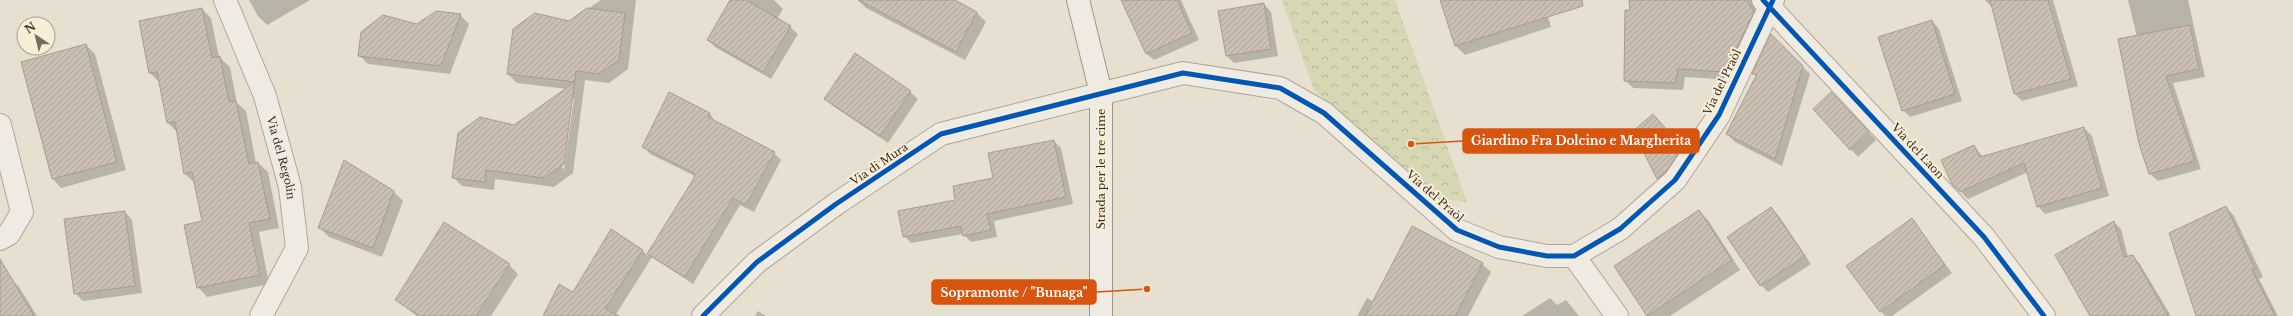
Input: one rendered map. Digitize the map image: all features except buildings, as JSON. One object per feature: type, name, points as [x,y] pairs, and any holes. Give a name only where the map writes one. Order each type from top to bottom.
[{"type":"street","name":"Via del Regolin","points":[[225,0],[265,96],[290,187],[297,248],[261,316]]},
{"type":"street","name":"Strada per le tre cime","points":[[1078,0],[1100,93],[1101,316]]},
{"type":"street","name":"Via del Praòl","points":[[1100,93],[1183,72],[1280,88],[1324,113],[1457,230],[1500,247],[1548,256],[1574,256],[1620,229],[1675,180],[1719,115],[1768,2]]},
{"type":"street","name":"Via del Laon","points":[[1768,2],[1984,237],[2044,316]]},
{"type":"street","name":"Via di Mura","points":[[703,316],[757,262],[836,204],[941,134],[1100,93]]},
{"type":"street","points":[[0,125],[22,212],[10,234],[0,239]]},
{"type":"street","points":[[1574,256],[1617,316]]},
{"type":"green space","points":[[1282,0],[1395,0],[1467,202],[1439,199],[1314,90]]},
{"type":"cycle path","points":[[1763,0],[1984,237],[2044,316]]},
{"type":"cycle path","points":[[703,316],[757,262],[836,204],[941,134],[1183,73],[1280,88],[1324,113],[1457,230],[1499,247],[1547,256],[1574,256],[1620,229],[1675,180],[1719,115],[1773,0]]},
{"type":"place","name":"Giardino Fra Dolcino e Margherita","points":[[1411,144]]},
{"type":"place","name":"Sopramonte / \"Bunaga\"","points":[[1147,289]]}]
